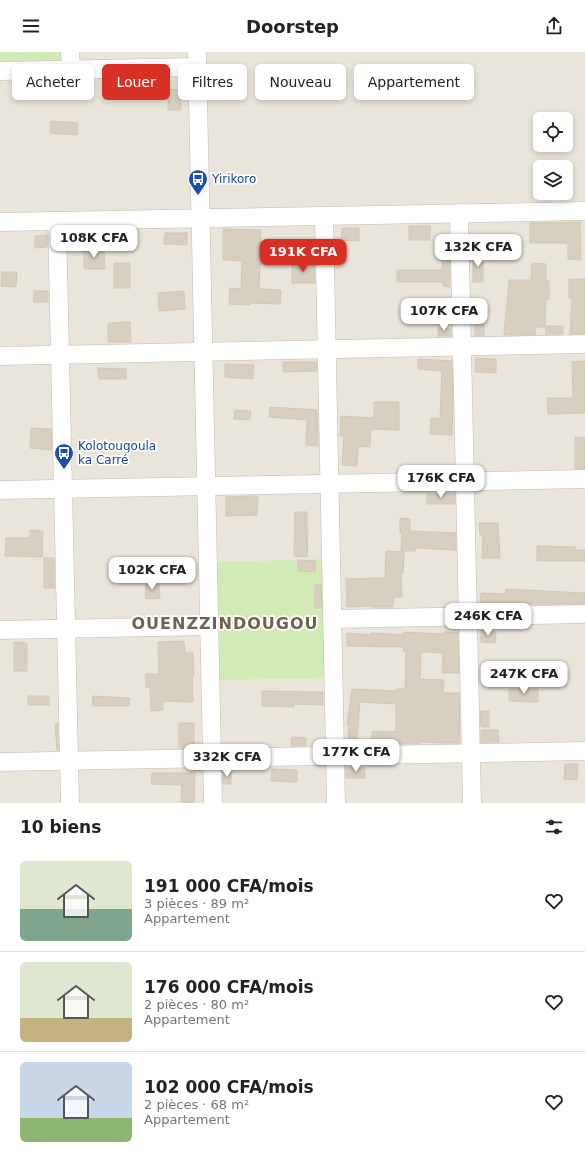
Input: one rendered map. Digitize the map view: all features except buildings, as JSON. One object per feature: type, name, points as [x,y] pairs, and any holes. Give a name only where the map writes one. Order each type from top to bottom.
[{"type":"street","points":[[0,71],[70,61],[197,59],[213,803]]},
{"type":"street","points":[[0,222],[585,211]]},
{"type":"street","points":[[459,213],[472,803]]},
{"type":"street","points":[[324,216],[336,803]]},
{"type":"street","points":[[57,221],[70,803]]},
{"type":"street","points":[[0,356],[585,344]]},
{"type":"street","points":[[0,490],[585,479]]},
{"type":"street","points":[[332,619],[585,614]]},
{"type":"street","points":[[0,630],[209,626]]},
{"type":"street","points":[[0,762],[585,751]]},
{"type":"shaded area","points":[[0,52],[585,52],[585,803],[0,803]]},
{"type":"green space","points":[[0,52],[65,52],[65,64],[12,64],[12,69],[0,69]]},
{"type":"green space","points":[[328,559],[330,678],[214,680],[212,562]]},
{"type":"place","name":"Yirikoro","points":[[198,196]]},
{"type":"place","name":"Kolotougoula ka Carré","points":[[64,470]]},
{"type":"district","name":"OUENZZINDOUGOU","points":[[225,623]]}]
